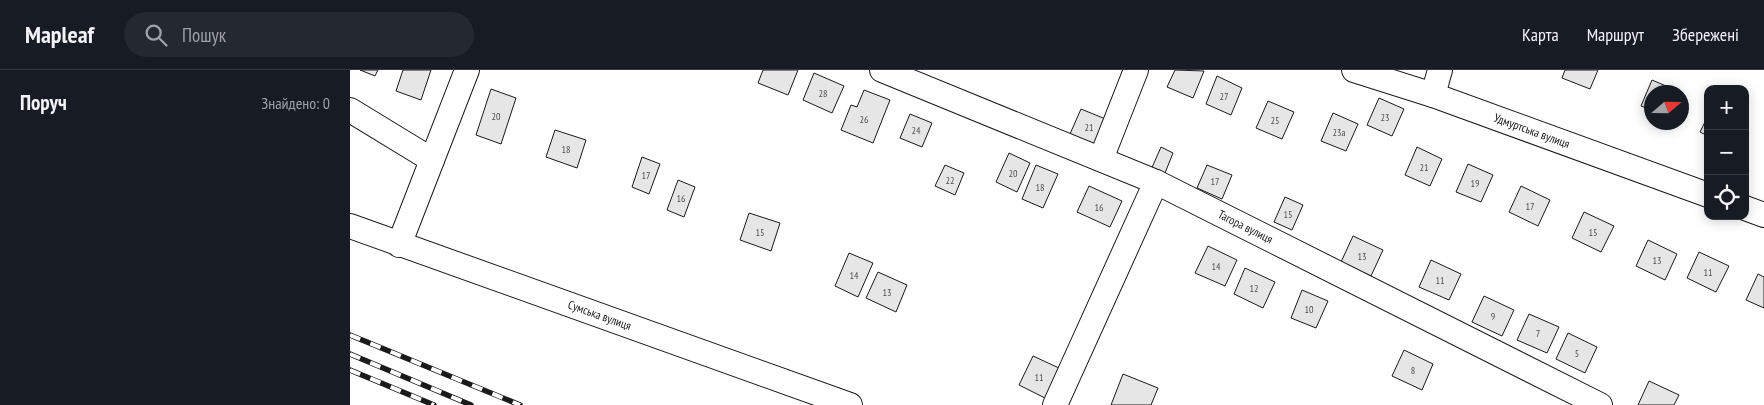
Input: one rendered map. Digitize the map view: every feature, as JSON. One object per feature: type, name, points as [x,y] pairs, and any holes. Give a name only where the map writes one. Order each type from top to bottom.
[{"type":"street","points":[[399,245],[467,70]]},
{"type":"street","name":"Тагора вулиця","points":[[882,70],[1156,182],[1600,405]]},
{"type":"street","points":[[1101,160],[1136,70]]},
{"type":"street","name":"Удмуртська вулиця","points":[[1354,70],[1433,95],[1704,194]]},
{"type":"street","points":[[1433,95],[1440,70]]},
{"type":"street","points":[[350,110],[432,160]]},
{"type":"street","points":[[1055,405],[1156,182]]},
{"type":"street","points":[[1749,209],[1764,215]]},
{"type":"street","name":"Сумська вулиця","points":[[350,226],[850,405]]},
{"type":"building","points":[[360,70],[378,70],[375,76]]},
{"type":"building","points":[[403,70],[431,70],[421,100],[396,91]]},
{"type":"building","points":[[763,70],[798,70],[788,95],[758,83]]},
{"type":"building","points":[[1175,70],[1204,71],[1193,98],[1167,87]]},
{"type":"building","points":[[1565,70],[1598,70],[1590,89],[1562,78]]},
{"type":"building","points":[[814,73],[844,86],[832,113],[803,100]]},
{"type":"building","points":[[1217,76],[1242,88],[1231,115],[1206,104]]},
{"type":"building","points":[[1652,80],[1664,85],[1650,85]]},
{"type":"building","points":[[491,89],[516,98],[501,144],[476,135]]},
{"type":"building","points":[[864,90],[890,100],[873,143],[841,130],[851,105],[857,107]]},
{"type":"building","points":[[1379,98],[1404,109],[1392,136],[1367,125]]},
{"type":"building","points":[[1268,101],[1294,112],[1282,139],[1256,128]]},
{"type":"building","points":[[1081,109],[1108,120],[1098,146],[1070,134]]},
{"type":"building","points":[[1333,113],[1358,124],[1346,151],[1321,141]]},
{"type":"building","points":[[910,114],[932,123],[922,147],[900,138]]},
{"type":"building","points":[[1704,124],[1704,134],[1700,132]]},
{"type":"building","points":[[555,130],[586,140],[577,168],[546,157]]},
{"type":"building","points":[[1161,147],[1173,153],[1163,178],[1150,172]]},
{"type":"building","points":[[1417,147],[1442,159],[1430,186],[1405,175]]},
{"type":"building","points":[[1009,153],[1030,163],[1017,192],[996,182]]},
{"type":"building","points":[[642,157],[660,164],[649,194],[632,187]]},
{"type":"building","points":[[1468,164],[1493,175],[1481,202],[1456,192]]},
{"type":"building","points":[[945,165],[964,173],[955,195],[935,186]]},
{"type":"building","points":[[1036,165],[1058,174],[1043,208],[1022,199]]},
{"type":"building","points":[[1207,165],[1232,175],[1222,199],[1197,188]]},
{"type":"building","points":[[678,180],[695,187],[684,217],[667,210]]},
{"type":"building","points":[[1089,186],[1122,201],[1110,227],[1077,212]]},
{"type":"building","points":[[1521,186],[1550,200],[1538,226],[1509,212]]},
{"type":"building","points":[[1285,197],[1303,205],[1292,230],[1274,222]]},
{"type":"building","points":[[1584,212],[1614,226],[1601,252],[1572,238]]},
{"type":"building","points":[[749,213],[780,223],[771,251],[740,240]]},
{"type":"building","points":[[1353,236],[1383,250],[1371,276],[1341,262]]},
{"type":"building","points":[[1648,240],[1677,254],[1665,280],[1636,266]]},
{"type":"building","points":[[1208,246],[1237,260],[1225,286],[1195,273]]},
{"type":"building","points":[[1699,252],[1729,266],[1716,292],[1687,278]]},
{"type":"building","points":[[849,253],[873,263],[858,297],[835,286]]},
{"type":"building","points":[[1431,260],[1461,274],[1449,300],[1419,287]]},
{"type":"building","points":[[1245,268],[1275,282],[1263,308],[1234,294]]},
{"type":"building","points":[[878,272],[907,285],[896,312],[866,298]]},
{"type":"building","points":[[1758,274],[1764,277],[1764,308],[1746,300]]},
{"type":"building","points":[[1302,290],[1328,301],[1316,328],[1291,318]]},
{"type":"building","points":[[1484,296],[1514,310],[1502,336],[1472,322]]},
{"type":"building","points":[[1529,314],[1559,327],[1547,353],[1517,340]]},
{"type":"building","points":[[1568,333],[1597,347],[1585,373],[1556,359]]},
{"type":"building","points":[[1404,350],[1433,364],[1422,390],[1392,376]]},
{"type":"building","points":[[1033,356],[1059,368],[1045,398],[1019,385]]},
{"type":"building","points":[[1123,374],[1158,388],[1151,405],[1111,405]]},
{"type":"building","points":[[1649,381],[1679,395],[1674,405],[1638,405]]},
{"type":"railway","points":[[350,335],[520,405]]},
{"type":"railway","points":[[350,354],[471,405]]},
{"type":"railway","points":[[350,370],[434,405]]}]
